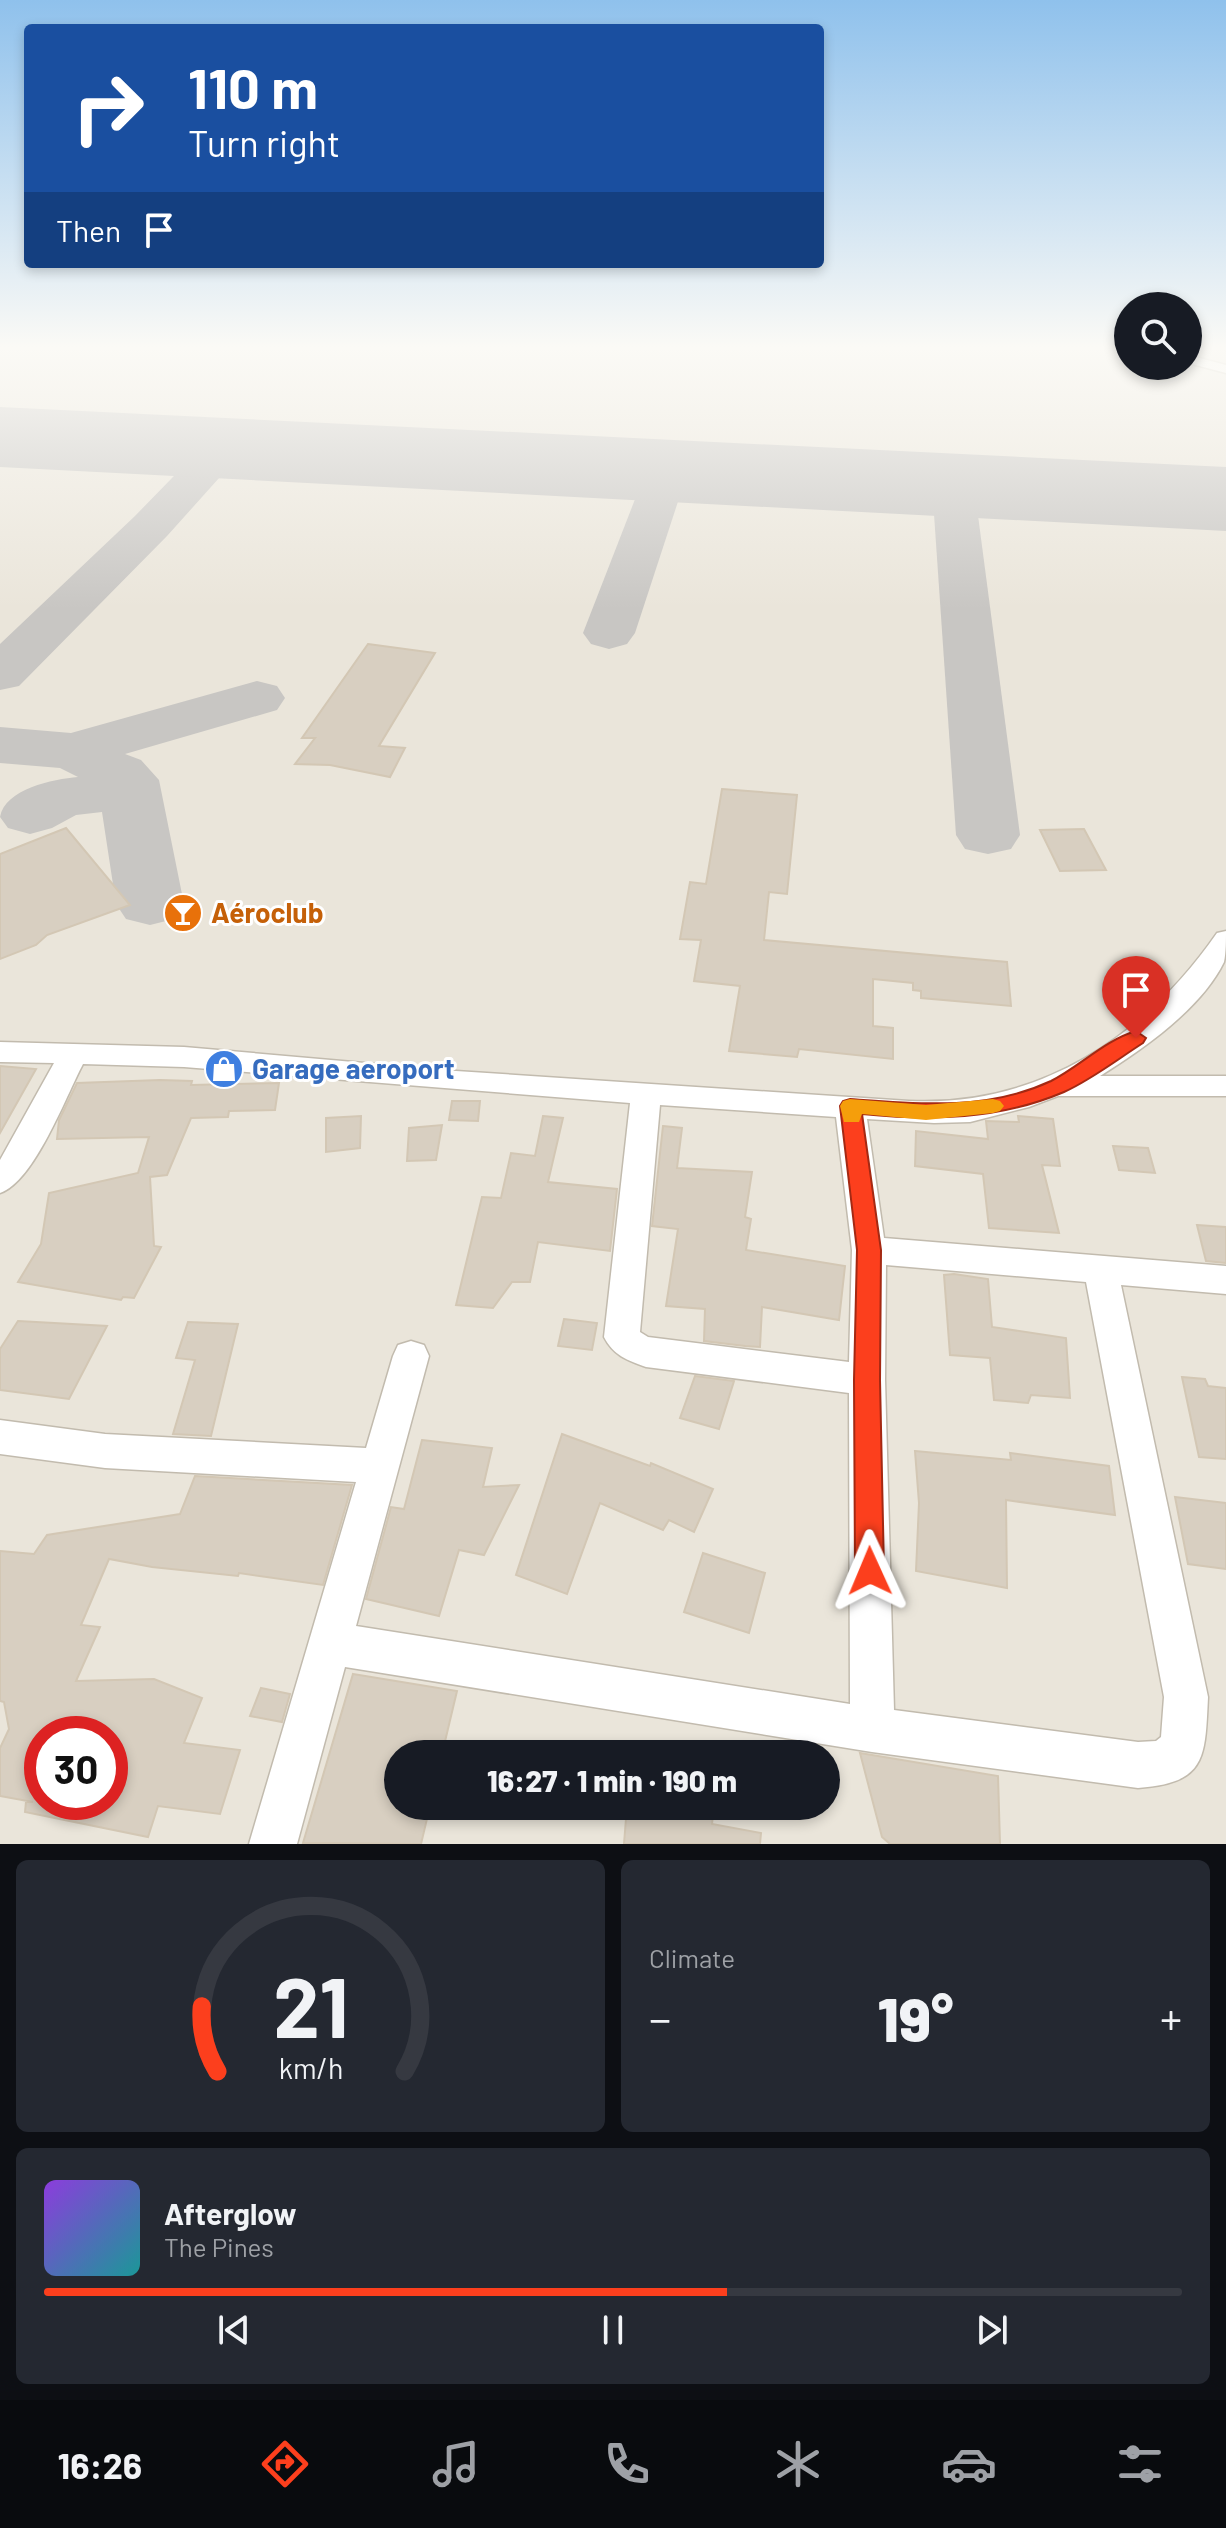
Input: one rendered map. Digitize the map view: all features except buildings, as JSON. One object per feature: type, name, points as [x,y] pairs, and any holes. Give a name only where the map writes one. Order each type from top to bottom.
[{"type":"street","points":[[0,1052],[184,1057],[926,1113],[980,1109],[1057,1086],[1136,1038],[1192,987],[1226,939]]},
{"type":"street","points":[[0,1181],[16,1163],[73,1055]]},
{"type":"street","points":[[1057,1086],[1226,1086]]},
{"type":"street","points":[[646,1094],[622,1337],[631,1346],[646,1352],[867,1380]]},
{"type":"street","points":[[850,1106],[869,1250],[867,1380],[872,1730]]},
{"type":"street","points":[[869,1250],[1226,1280]]},
{"type":"street","points":[[330,1643],[872,1730],[1138,1765],[1165,1763],[1183,1748],[1186,1697],[1101,1269]]},
{"type":"street","points":[[273,1844],[411,1356]]},
{"type":"street","points":[[0,1437],[105,1451],[380,1466]]},
{"type":"shaded area","points":[[0,436],[1226,436],[1226,1844],[0,1844]]},
{"type":"taxiway","points":[[0,674],[151,526],[223,449]]},
{"type":"taxiway","points":[[609,633],[667,471]]},
{"type":"taxiway","points":[[953,485],[988,835]]},
{"type":"taxiway","points":[[73,751],[257,698]]},
{"type":"taxiway","points":[[0,745],[73,751]]},
{"type":"taxiway","points":[[73,751],[119,775]]},
{"type":"taxiway","points":[[30,815],[59,799],[102,793],[115,783],[119,775]]},
{"type":"taxiway","points":[[119,775],[128,780],[150,904]]},
{"type":"runway","points":[[0,437],[1226,499]]},
{"type":"slow traffic","points":[[851,1116],[850,1106],[926,1113],[993,1106]]},
{"type":"place","name":"Aéroclub","points":[[183,913]]},
{"type":"place","name":"Garage aeroport","points":[[224,1069]]},
{"type":"route","points":[[870,1571],[867,1380],[869,1250],[850,1106],[926,1113],[980,1109],[1057,1086],[1136,1038]]}]
